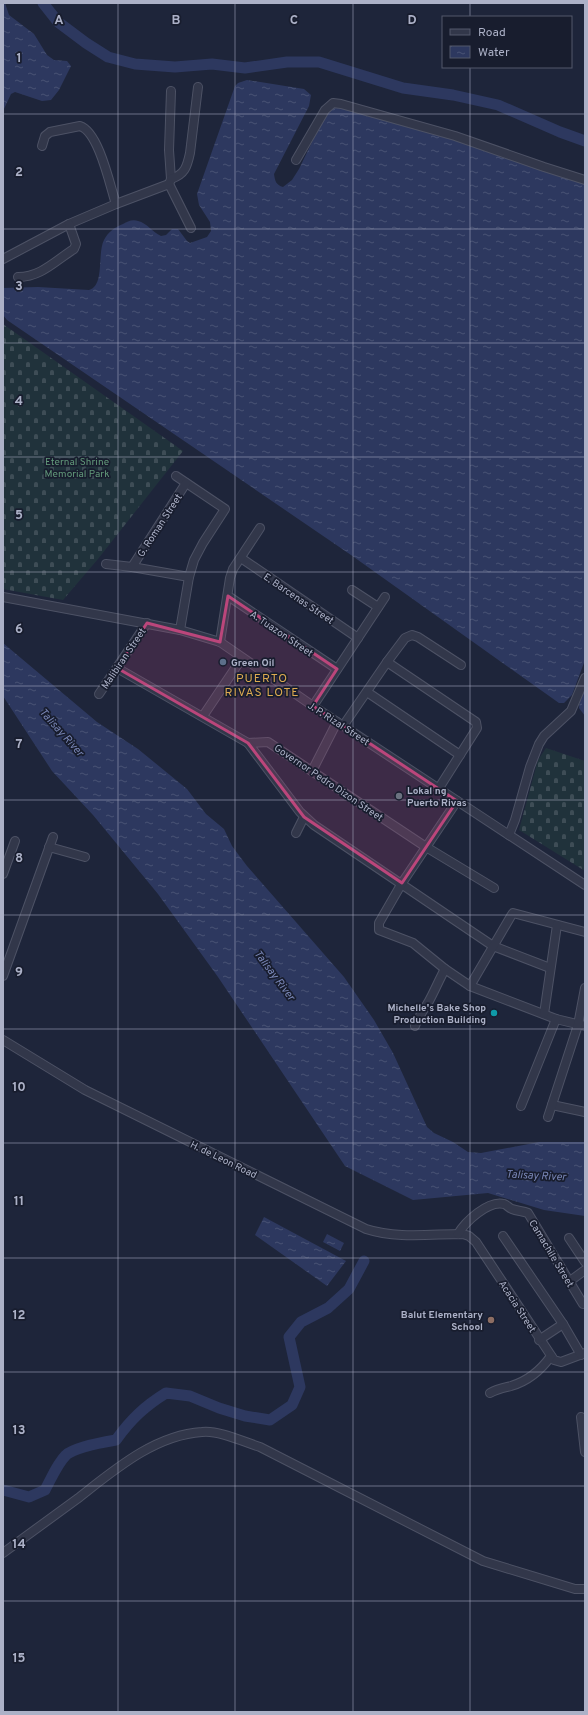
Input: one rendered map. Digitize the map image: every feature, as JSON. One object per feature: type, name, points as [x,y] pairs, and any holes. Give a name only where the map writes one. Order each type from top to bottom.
[{"type":"street","points":[[3,259],[69,224],[170,182],[180,176],[187,164],[198,86]]},
{"type":"street","points":[[171,91],[169,144],[170,182],[192,228]]},
{"type":"street","points":[[296,160],[325,110],[333,104],[341,104],[455,136],[585,180]]},
{"type":"street","points":[[42,146],[45,136],[50,132],[80,126],[84,127],[94,141],[103,161],[116,204]]},
{"type":"street","points":[[18,277],[28,277],[41,272],[74,249],[76,241],[69,224]]},
{"type":"street","points":[[176,476],[225,509],[194,560],[189,577],[180,630]]},
{"type":"street","name":"G. Roman Street","points":[[132,567],[186,483]]},
{"type":"street","points":[[220,642],[230,578],[260,528]]},
{"type":"street","name":"E. Barcenas Street","points":[[241,558],[358,638]]},
{"type":"street","points":[[106,564],[189,577]]},
{"type":"street","points":[[352,590],[378,607]]},
{"type":"street","name":"J. P. Rizal Street","points":[[3,596],[58,608],[147,623],[180,630],[220,642],[340,724],[585,885]]},
{"type":"street","name":"A. Tuazon Street","points":[[228,596],[337,669]]},
{"type":"street","points":[[313,706],[385,597]]},
{"type":"street","name":"Malibiran Street","points":[[99,694],[147,623]]},
{"type":"street","points":[[312,771],[340,724],[367,692],[387,662],[406,638],[412,635],[418,637],[461,665]]},
{"type":"street","points":[[203,716],[242,658]]},
{"type":"street","points":[[387,662],[476,722],[477,728],[439,788]]},
{"type":"street","points":[[117,668],[248,743],[304,817],[326,833],[493,946],[550,968]]},
{"type":"street","points":[[509,835],[516,820],[530,767],[539,744],[544,736],[571,711],[585,678]]},
{"type":"street","points":[[367,692],[460,755]]},
{"type":"street","name":"Governor Pedro Dizon Street","points":[[248,743],[268,742],[426,847],[494,888]]},
{"type":"street","points":[[457,801],[402,883],[379,922],[379,930],[413,943],[445,969],[470,986],[556,1019],[582,1025]]},
{"type":"street","points":[[296,833],[304,817]]},
{"type":"street","points":[[3,976],[53,837]]},
{"type":"street","points":[[3,874],[16,841]]},
{"type":"street","points":[[49,847],[85,857]]},
{"type":"street","points":[[470,986],[513,913],[585,932]]},
{"type":"street","points":[[544,1014],[557,925]]},
{"type":"street","points":[[415,1026],[445,969]]},
{"type":"street","points":[[548,1117],[582,1025],[585,988]]},
{"type":"street","points":[[520,1106],[556,1019]]},
{"type":"street","name":"H. de Leon Road","points":[[3,1040],[85,1090],[366,1229],[381,1233],[400,1235],[458,1234]]},
{"type":"street","points":[[552,1105],[585,1112]]},
{"type":"street","name":"Camachile Street","points":[[458,1234],[471,1217],[484,1209],[497,1204],[504,1204],[513,1210],[521,1210],[528,1213],[583,1304]]},
{"type":"street","name":"Acacia Street","points":[[458,1234],[469,1236],[476,1242],[539,1340],[551,1356]]},
{"type":"street","points":[[490,1393],[498,1388],[512,1386],[533,1376],[542,1369],[551,1356],[554,1360],[560,1362],[583,1354],[503,1236]]},
{"type":"street","points":[[569,1238],[585,1262]]},
{"type":"street","points":[[570,1281],[585,1270]]},
{"type":"street","points":[[539,1340],[563,1324]]},
{"type":"street","points":[[581,1417],[585,1452]]},
{"type":"street","points":[[3,1553],[148,1448],[175,1437],[203,1431],[230,1436],[260,1448],[483,1561],[575,1589],[585,1590]]},
{"type":"highlighted area","points":[[228,596],[337,669],[313,706],[457,801],[402,883],[304,817],[248,743],[117,668],[147,623],[220,642]]},
{"type":"green space","name":"Eternal Shrine Memorial Park","points":[[3,324],[183,451],[98,559],[63,600],[3,589]]},
{"type":"green space","points":[[546,748],[585,761],[585,871],[519,830],[538,760]]},
{"type":"water","points":[[3,3],[5,3],[9,15],[34,34],[47,55],[54,60],[67,61],[71,66],[59,90],[51,100],[42,101],[15,92],[11,94],[3,111]]},
{"type":"water","points":[[247,80],[304,89],[311,95],[309,106],[274,174],[276,182],[283,187],[292,180],[299,169],[326,113],[335,107],[341,107],[446,136],[585,181],[585,660],[572,695],[564,703],[559,703],[351,555],[7,320],[3,315],[3,288],[38,287],[89,290],[94,287],[99,276],[104,240],[112,230],[128,222],[136,220],[141,222],[161,236],[166,235],[172,229],[178,229],[190,243],[207,237],[211,231],[210,222],[199,205],[197,194],[235,86],[238,83]]},
{"type":"water","name":"Talisay River","points":[[3,643],[97,722],[138,749],[187,789],[206,814],[224,829],[232,846],[247,866],[344,977],[374,1020],[393,1053],[427,1127],[434,1133],[453,1142],[468,1152],[481,1153],[539,1142],[585,1142],[585,1216],[544,1210],[488,1193],[413,1200],[345,1166],[218,977],[158,894],[93,815],[52,771],[3,696]]},
{"type":"water","points":[[585,687],[585,716],[579,708],[580,699]]},
{"type":"water","points":[[264,1217],[346,1261],[327,1286],[255,1235]]},
{"type":"water","points":[[327,1234],[344,1243],[340,1251],[323,1242]]},
{"type":"waterway","points":[[43,3],[58,22],[86,43],[108,57],[135,64],[175,67],[212,64],[245,68],[287,62],[319,62],[403,88],[453,95],[498,105],[560,132],[585,141]]},
{"type":"waterway","points":[[3,1490],[29,1497],[45,1490],[57,1467],[66,1455],[83,1447],[116,1440],[139,1414],[151,1403],[166,1393],[190,1396],[219,1408],[245,1416],[270,1420],[292,1405],[300,1387],[289,1337],[301,1322],[328,1308],[349,1289],[364,1261]]},
{"type":"place","name":"Green Oil","points":[[223,662]]},
{"type":"place","name":"Lokal ng Puerto Rivas","points":[[399,796]]},
{"type":"place","name":"Michelle's Bake Shop Production Building","points":[[494,1013]]},
{"type":"place","name":"Balut Elementary School","points":[[491,1320]]},
{"type":"district","name":"PUERTO RIVAS LOTE","points":[[262,685]]}]
